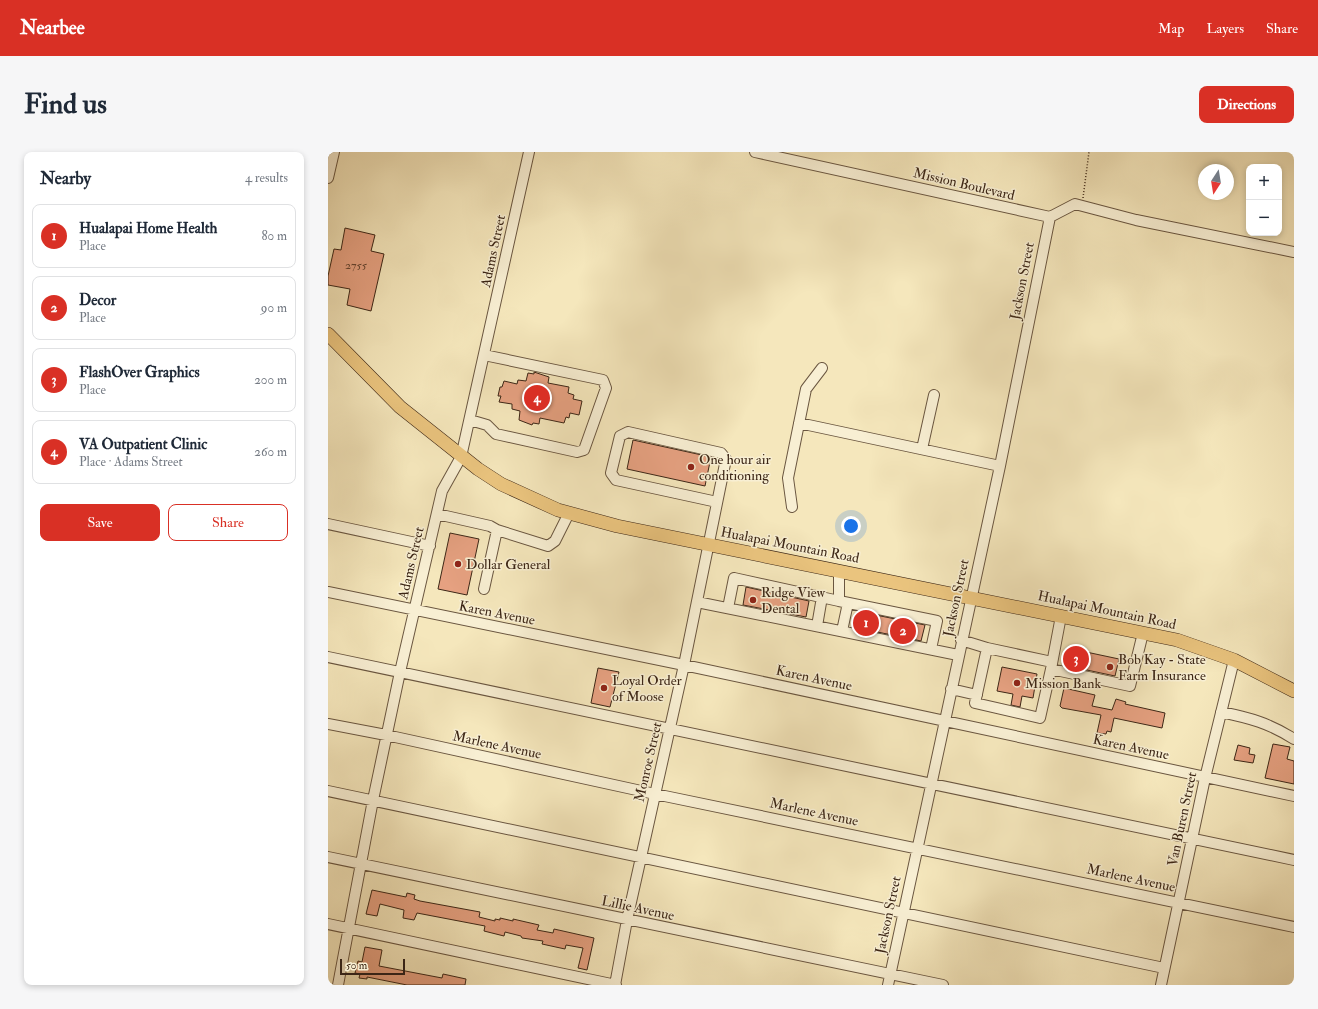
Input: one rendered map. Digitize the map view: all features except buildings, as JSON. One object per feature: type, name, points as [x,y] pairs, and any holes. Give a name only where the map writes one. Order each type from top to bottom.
[{"type":"main road","name":"Hualapai Mountain Road","points":[[328,334],[400,407],[461,457],[501,484],[532,499],[568,513],[617,526],[708,545],[1177,640],[1234,660],[1294,691]]},
{"type":"street","points":[[329,173],[334,152]]},
{"type":"street","name":"Adams Street","points":[[338,985],[347,928],[386,735],[414,610],[442,491],[461,457],[529,152]]},
{"type":"street","name":"Mission Boulevard","points":[[755,152],[795,156],[1050,217]]},
{"type":"street","points":[[1050,217],[1075,204],[1136,220],[1294,252]]},
{"type":"street","name":"Jackson Street","points":[[888,985],[961,640],[1000,466],[1050,217]]},
{"type":"street","points":[[470,420],[487,424],[496,434],[577,452],[584,450],[606,388],[603,380],[484,355]]},
{"type":"street","points":[[792,507],[788,478],[806,389],[822,368]]},
{"type":"street","points":[[922,449],[934,395]]},
{"type":"street","points":[[799,423],[1000,466]]},
{"type":"street","name":"Monroe Street","points":[[615,985],[627,920],[684,665],[726,459],[721,453],[628,432],[620,436],[610,473],[616,480],[717,502]]},
{"type":"street","points":[[437,514],[490,526],[496,530],[548,546],[555,541],[568,513]]},
{"type":"street","points":[[328,524],[430,546]]},
{"type":"street","points":[[484,588],[496,530]]},
{"type":"street","points":[[839,571],[844,602],[842,631]]},
{"type":"street","points":[[728,608],[734,578],[937,621],[931,649]]},
{"type":"street","name":"Karen Avenue","points":[[328,592],[684,665],[1294,796]]},
{"type":"street","points":[[817,626],[822,597]]},
{"type":"street","points":[[697,602],[958,655]]},
{"type":"street","points":[[987,648],[975,703],[1040,718],[1061,616]]},
{"type":"street","points":[[961,640],[1130,686],[1143,633]]},
{"type":"street","points":[[328,657],[1294,860]]},
{"type":"street","name":"Van Buren Street","points":[[1161,985],[1205,778],[1234,660]]},
{"type":"street","points":[[951,689],[977,695]]},
{"type":"street","points":[[1221,712],[1245,717],[1274,726],[1294,739]]},
{"type":"street","name":"Marlene Avenue","points":[[328,724],[1294,927]]},
{"type":"street","points":[[328,791],[903,914],[1164,968]]},
{"type":"street","name":"Lillie Avenue","points":[[328,857],[943,985]]},
{"type":"street","points":[[328,924],[615,985]]},
{"type":"path","points":[[1083,206],[1089,152]]},
{"type":"place","name":"VA Outpatient Clinic","points":[[537,398]]},
{"type":"place","name":"One hour air conditioning","points":[[691,467]]},
{"type":"place","name":"Dollar General","points":[[458,564]]},
{"type":"place","name":"Ridge View Dental","points":[[753,600]]},
{"type":"place","name":"Hualapai Home Health","points":[[866,623]]},
{"type":"place","name":"Decor","points":[[903,631]]},
{"type":"place","name":"FlashOver Graphics","points":[[1076,659]]},
{"type":"place","name":"Bob Kay - State Farm Insurance","points":[[1110,667]]},
{"type":"place","name":"Mission Bank","points":[[1017,683]]},
{"type":"place","name":"Loyal Order of Moose","points":[[604,688]]}]
